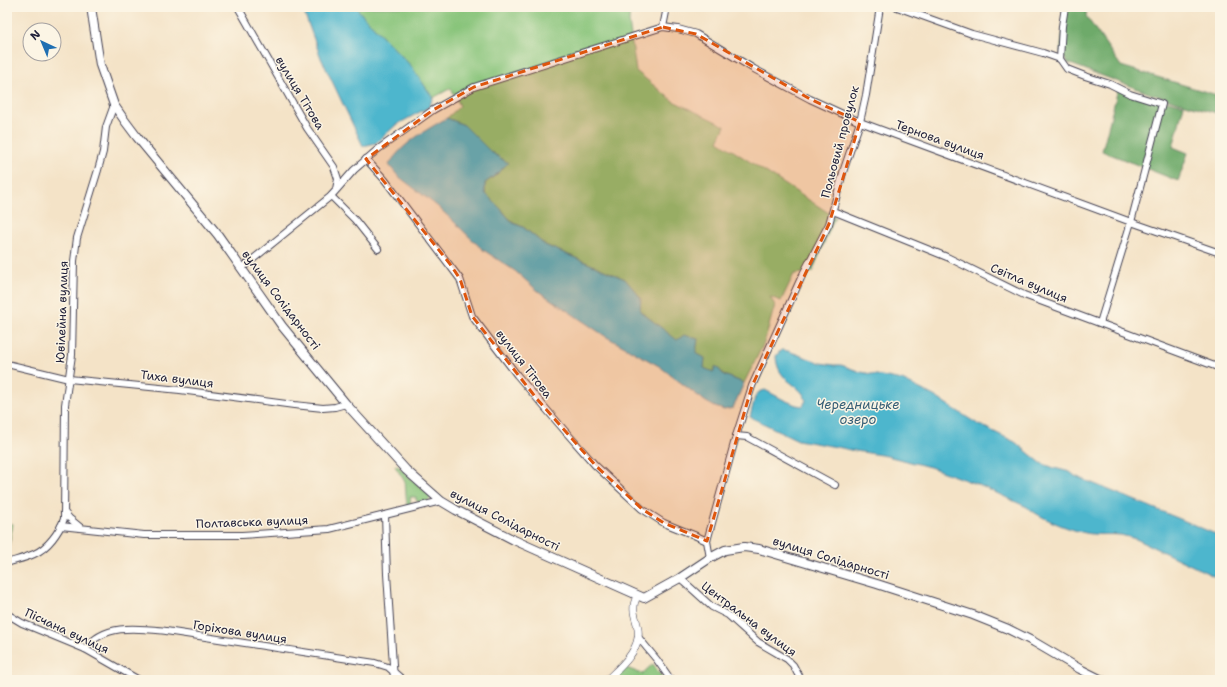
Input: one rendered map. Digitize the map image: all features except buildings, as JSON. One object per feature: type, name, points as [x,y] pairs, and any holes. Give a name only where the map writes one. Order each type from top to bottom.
[{"type":"main road","name":"вулиця Солідарності","points":[[91,7],[100,65],[114,104],[137,137],[191,201],[242,268],[282,326],[346,404],[406,470],[441,501],[514,540],[644,598],[725,550],[744,547],[759,549],[877,584],[973,615],[1008,629],[1034,642],[1102,680]]},
{"type":"street","name":"вулиця Тітова","points":[[238,7],[307,128],[334,167],[338,179],[336,190]]},
{"type":"street","points":[[242,268],[331,196],[366,159],[433,110],[474,87],[662,27],[667,7]]},
{"type":"street","name":"Польовий провулок","points":[[707,541],[736,436],[752,386],[801,278],[830,224],[844,169],[860,122],[866,95],[880,7]]},
{"type":"street","points":[[897,7],[972,34],[1060,59],[1067,69],[1110,84],[1130,94],[1162,104],[1131,222],[1100,323]]},
{"type":"street","points":[[1060,59],[1065,7]]},
{"type":"street","name":"Тернова вулиця","points":[[662,27],[678,29],[696,34],[754,69],[810,99],[860,122],[1131,222],[1220,253]]},
{"type":"street","name":"Ювілейна вулиця","points":[[61,526],[64,512],[65,405],[72,355],[74,261],[77,238],[103,152],[106,126],[114,104]]},
{"type":"street","name":"вулиця Тітова","points":[[366,159],[385,180],[450,264],[460,279],[472,316],[517,376],[551,415],[595,464],[642,509],[664,523],[707,541]]},
{"type":"street","points":[[331,196],[355,220],[378,249]]},
{"type":"street","name":"Світла вулиця","points":[[833,211],[947,257],[1024,294],[1220,368]]},
{"type":"street","name":"Тиха вулиця","points":[[7,364],[69,379],[180,390],[323,408],[346,404]]},
{"type":"street","points":[[736,436],[747,438],[835,485]]},
{"type":"street","name":"Полтавська вулиця","points":[[61,526],[144,535],[242,535],[329,529],[441,501]]},
{"type":"street","points":[[64,512],[75,524],[82,528]]},
{"type":"street","points":[[385,515],[387,574],[394,680]]},
{"type":"street","points":[[7,564],[35,554],[47,545],[61,526]]},
{"type":"street","points":[[707,541],[710,558]]},
{"type":"street","name":"Центральна вулиця","points":[[680,578],[712,607],[728,615],[758,642],[787,659],[793,665],[801,680]]},
{"type":"street","points":[[607,680],[633,651],[638,637],[633,614],[633,607],[637,596]]},
{"type":"street","name":"Пісчана вулиця","points":[[7,614],[22,623],[85,649],[139,680]]},
{"type":"street","name":"Горіхова вулиця","points":[[85,649],[100,635],[136,628],[166,631],[375,664],[388,667],[404,680]]},
{"type":"street","points":[[638,637],[671,680]]},
{"type":"highlighted area","points":[[663,27],[696,34],[810,99],[860,122],[829,224],[752,386],[707,541],[664,523],[642,509],[595,465],[537,399],[472,316],[460,279],[450,264],[366,159],[433,110],[474,87]]},
{"type":"green space","points":[[356,7],[630,7],[629,22],[636,71],[673,101],[725,126],[718,141],[835,217],[812,272],[794,274],[781,301],[770,297],[775,305],[764,343],[744,383],[724,375],[716,366],[713,372],[703,368],[677,341],[640,311],[625,279],[545,245],[523,227],[513,223],[485,193],[485,183],[496,175],[507,163],[491,152],[464,125],[447,118],[460,106],[451,88],[433,98],[411,66]]},
{"type":"green space","points":[[1066,7],[1087,7],[1086,16],[1121,66],[1220,96],[1220,114],[1151,94],[1068,63],[1060,52]]},
{"type":"green space","points":[[1118,89],[1184,105],[1173,147],[1188,153],[1178,181],[1102,151]]},
{"type":"green space","points":[[397,465],[431,497],[428,501],[424,503],[416,500],[416,497],[410,497],[411,506],[407,507],[405,482],[395,466]]},
{"type":"green space","points":[[7,523],[13,524],[7,555]]},
{"type":"green space","points":[[653,664],[664,680],[611,680],[624,667],[642,674]]},
{"type":"water","points":[[302,7],[356,7],[411,66],[433,98],[429,107],[396,125],[376,143],[363,146],[321,58]]},
{"type":"water","points":[[447,118],[464,125],[491,152],[508,163],[485,183],[485,193],[513,223],[523,227],[545,245],[625,279],[641,298],[640,311],[677,340],[684,335],[698,339],[696,353],[705,358],[704,368],[713,372],[716,366],[724,375],[744,383],[733,408],[724,410],[706,402],[659,366],[605,336],[538,291],[515,271],[482,249],[437,206],[398,176],[389,165],[394,158],[407,144]]},
{"type":"water","name":"Чередницьке озеро","points":[[781,350],[788,351],[821,363],[841,365],[861,372],[902,380],[934,396],[976,423],[1015,442],[1041,463],[1070,472],[1075,476],[1220,536],[1220,579],[1136,539],[1121,535],[1086,533],[1058,524],[1040,516],[1027,507],[979,485],[930,467],[887,456],[798,440],[750,417],[755,397],[759,392],[765,390],[796,405],[803,406],[806,400],[799,389],[780,372],[777,365],[776,356]]}]
